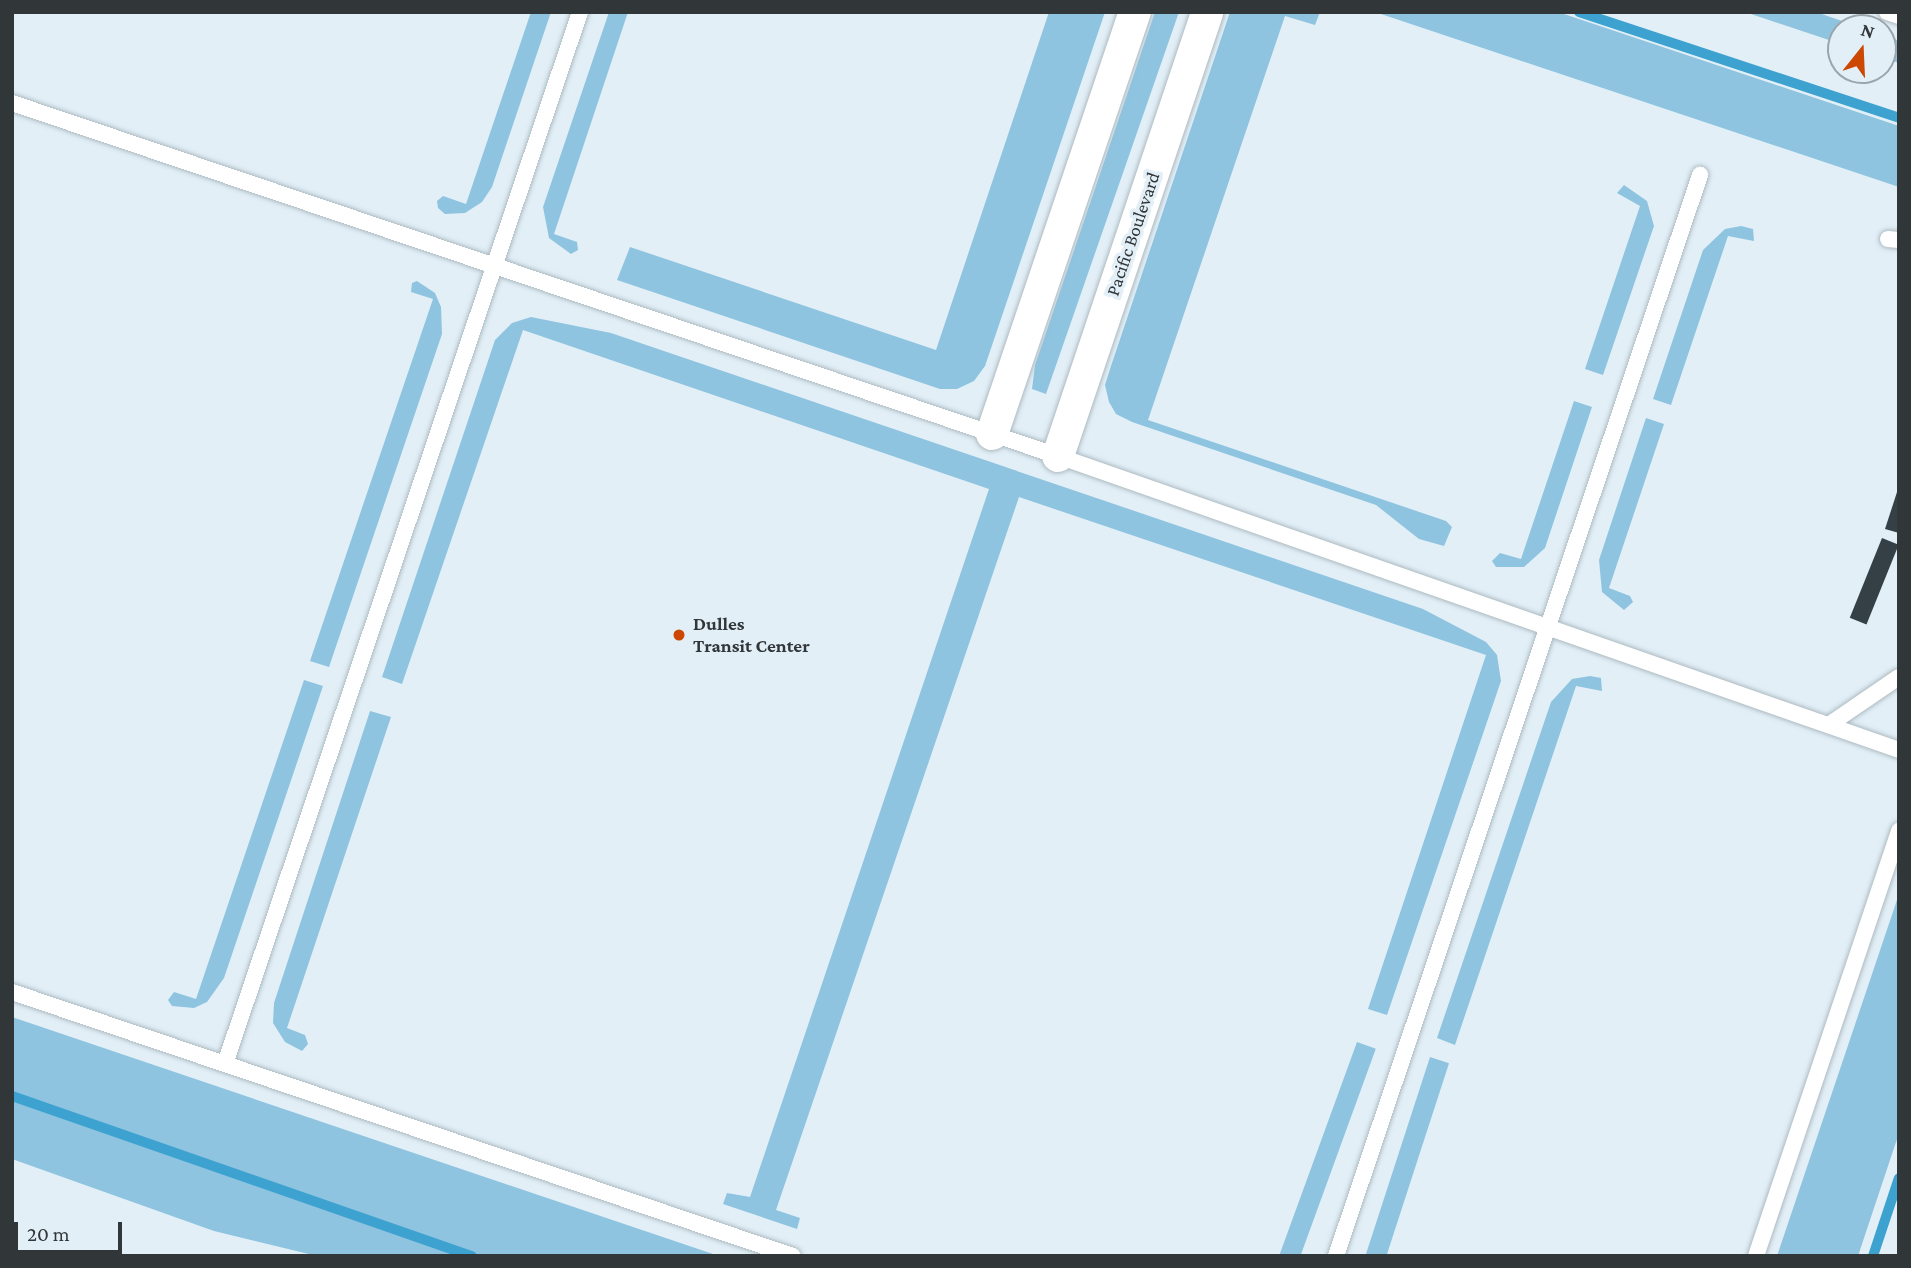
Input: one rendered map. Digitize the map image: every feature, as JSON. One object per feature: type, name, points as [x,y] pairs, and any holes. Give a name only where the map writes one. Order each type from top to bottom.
[{"type":"street","points":[[992,434],[1135,12]]},
{"type":"street","name":"Pacific Boulevard","points":[[1058,456],[1207,12]]},
{"type":"lane","points":[[226,1061],[580,12]]},
{"type":"lane","points":[[1887,12],[1899,16]]},
{"type":"lane","points":[[12,103],[1058,456],[1899,750]]},
{"type":"lane","points":[[1336,1256],[1700,175]]},
{"type":"lane","points":[[1830,724],[1899,677]]},
{"type":"lane","points":[[1756,1256],[1899,830]]},
{"type":"lane","points":[[12,992],[226,1061],[793,1256]]},
{"type":"shaded area","points":[[531,12],[551,12],[492,187],[482,202],[465,213],[445,214],[438,208],[437,201],[443,196],[466,204]]},
{"type":"shaded area","points":[[609,12],[628,12],[554,234],[577,242],[578,250],[571,254],[549,238],[543,207]]},
{"type":"shaded area","points":[[1049,12],[1105,12],[985,366],[974,381],[957,389],[940,389],[617,280],[630,247],[936,350]]},
{"type":"shaded area","points":[[1155,12],[1179,12],[1046,394],[1032,389],[1035,365]]},
{"type":"shaded area","points":[[1230,12],[1320,12],[1315,25],[1285,16],[1148,420],[1446,521],[1452,527],[1444,546],[1419,539],[1376,505],[1132,422],[1116,414],[1109,402],[1105,385]]},
{"type":"shaded area","points":[[1375,12],[1558,12],[1899,126],[1899,187]]},
{"type":"shaded area","points":[[1745,12],[1816,12],[1827,16],[1827,39]]},
{"type":"shaded area","points":[[1897,40],[1899,41],[1897,62]]},
{"type":"shaded area","points":[[1624,185],[1647,201],[1654,226],[1603,375],[1585,369],[1640,206],[1617,193]]},
{"type":"shaded area","points":[[1741,226],[1753,229],[1754,241],[1728,236],[1671,405],[1653,399],[1703,250],[1725,229]]},
{"type":"shaded area","points":[[417,281],[435,293],[441,307],[442,334],[329,667],[310,661],[433,299],[411,292],[412,283]]},
{"type":"shaded area","points":[[531,317],[611,333],[1423,609],[1486,642],[1497,655],[1501,681],[1387,1015],[1368,1009],[1486,655],[1019,497],[776,1210],[800,1218],[797,1229],[723,1204],[727,1193],[750,1197],[989,489],[523,330],[402,684],[382,677],[495,340],[512,323]]},
{"type":"shaded area","points":[[1574,401],[1592,407],[1545,548],[1524,567],[1496,567],[1492,561],[1500,553],[1521,559]]},
{"type":"shaded area","points":[[1646,418],[1664,424],[1609,588],[1630,596],[1633,602],[1624,610],[1602,592],[1599,560]]},
{"type":"shaded area","points":[[1590,676],[1601,678],[1602,691],[1576,686],[1455,1045],[1437,1038],[1551,702],[1572,679]]},
{"type":"shaded area","points":[[304,680],[323,686],[224,978],[207,1002],[194,1008],[172,1006],[168,1000],[174,992],[196,999]]},
{"type":"shaded area","points":[[370,711],[391,717],[287,1028],[305,1035],[308,1044],[302,1051],[285,1042],[273,1023],[274,1003]]},
{"type":"shaded area","points":[[1899,894],[1899,1134],[1858,1256],[1777,1256]]},
{"type":"shaded area","points":[[12,1017],[719,1256],[317,1256],[214,1231],[12,1159]]},
{"type":"shaded area","points":[[1357,1042],[1376,1049],[1300,1256],[1280,1254]]},
{"type":"shaded area","points":[[1430,1057],[1449,1063],[1386,1256],[1365,1256]]},
{"type":"building","points":[[1899,489],[1899,533],[1885,529]]},
{"type":"building","points":[[1882,538],[1899,545],[1866,624],[1850,618]]},
{"type":"waterway","points":[[1579,12],[1899,118]]},
{"type":"waterway","points":[[12,1096],[472,1256]]},
{"type":"waterway","points":[[1873,1256],[1899,1178]]},
{"type":"place","name":"Dulles Transit Center","points":[[679,635]]}]
